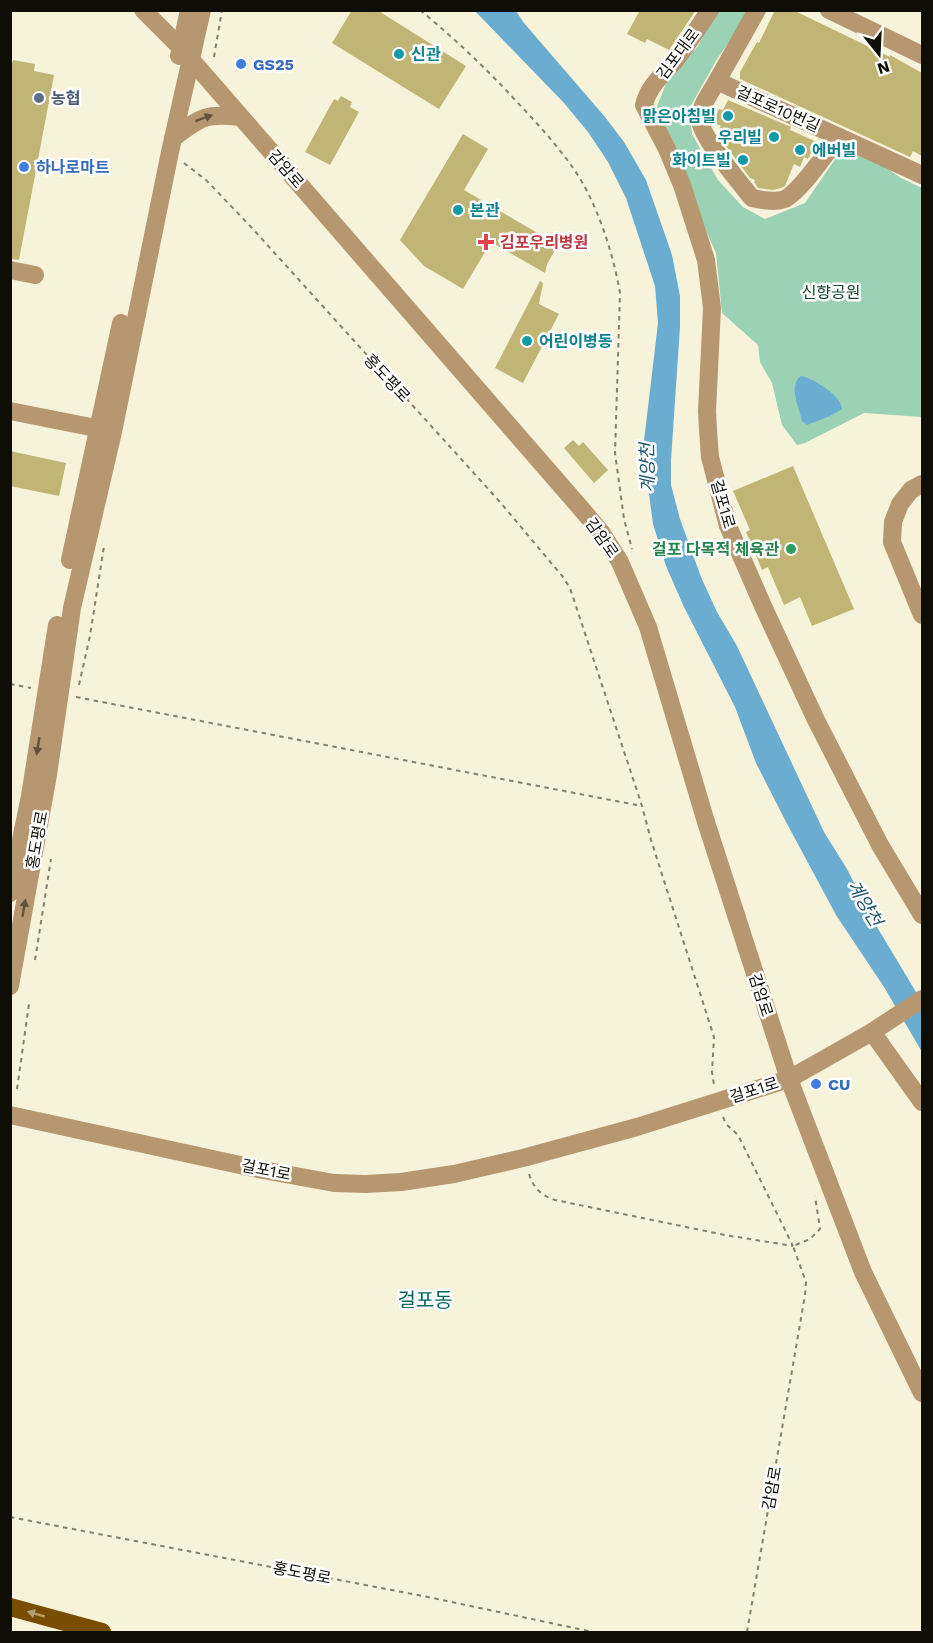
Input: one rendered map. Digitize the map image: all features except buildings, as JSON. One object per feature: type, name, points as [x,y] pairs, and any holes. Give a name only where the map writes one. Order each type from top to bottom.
[{"type":"main road","points":[[10,1607],[102,1632]]},
{"type":"street","name":"감암로","points":[[143,10],[186,54],[586,514],[601,532],[620,562],[648,627],[706,822],[789,1079],[863,1272],[922,1393]]},
{"type":"street","name":"홍도평로","points":[[10,986],[48,775],[52,692],[60,608],[106,430],[173,138],[186,54],[189,10]]},
{"type":"street","name":"홍도평로","points":[[106,430],[186,54],[202,10]]},
{"type":"street","name":"김포대로","points":[[646,97],[710,10]]},
{"type":"street","name":"걸포로10번길","points":[[757,10],[703,106],[699,119],[704,132],[724,163],[752,198],[768,201],[784,199],[798,187],[839,136]]},
{"type":"street","points":[[829,10],[922,55]]},
{"type":"street","name":"걸포로10번길","points":[[717,81],[922,175]]},
{"type":"street","name":"걸포1로","points":[[646,97],[644,105],[667,149],[682,185],[706,260],[712,316],[707,411],[710,457],[728,526],[816,720],[880,845],[922,915]]},
{"type":"street","points":[[173,138],[208,115],[240,117]]},
{"type":"street","points":[[10,270],[35,274]]},
{"type":"street","points":[[10,411],[106,430]]},
{"type":"street","points":[[922,484],[910,490],[900,504],[894,522],[892,543],[922,615]]},
{"type":"street","name":"홍도평로","points":[[10,893],[52,692]]},
{"type":"street","name":"걸포1로","points":[[10,1115],[334,1183],[366,1184],[422,1179],[523,1158],[637,1127],[789,1079],[875,1030],[922,999]]},
{"type":"street","points":[[875,1030],[922,1102]]},
{"type":"path","points":[[214,57],[222,10]]},
{"type":"path","points":[[420,10],[470,52],[545,132],[572,167],[594,207],[620,293],[615,453],[624,519],[632,550]]},
{"type":"path","name":"홍도평로","points":[[181,171],[183,163],[206,180],[225,199],[500,502],[563,576],[570,588],[582,622],[642,806]]},
{"type":"path","points":[[78,687],[90,636],[105,545]]},
{"type":"path","points":[[10,684],[642,806]]},
{"type":"path","name":"감암로","points":[[642,806],[714,1037],[712,1072],[717,1102],[726,1124],[738,1136],[794,1246],[806,1282],[747,1632]]},
{"type":"path","points":[[35,960],[51,857]]},
{"type":"path","points":[[17,1089],[29,1004]]},
{"type":"path","points":[[523,1158],[532,1183],[542,1195],[555,1200],[725,1235],[794,1246],[810,1239],[820,1229],[815,1195]]},
{"type":"path","name":"홍도평로","points":[[10,1517],[428,1597],[593,1632]]},
{"type":"green space","name":"신향공원","points":[[716,11],[751,11],[717,59],[689,109],[692,134],[718,180],[743,207],[765,219],[805,203],[836,158],[850,153],[869,156],[901,178],[922,188],[922,417],[864,413],[797,445],[782,425],[772,383],[760,362],[758,345],[722,313],[716,253],[689,193],[656,109],[669,76],[698,46]]},
{"type":"water","name":"계양천","points":[[475,11],[516,11],[605,117],[624,142],[646,180],[672,255],[680,296],[671,485],[680,519],[701,577],[717,612],[737,646],[824,832],[922,1002],[922,1052],[884,987],[836,915],[785,820],[756,763],[735,707],[684,607],[666,566],[653,524],[643,449],[658,323],[655,286],[626,198],[608,162],[588,132],[564,103]]},
{"type":"water","points":[[801,376],[826,388],[841,404],[842,409],[807,425],[802,421],[795,391],[797,380]]},
{"type":"place","name":"신관","points":[[399,54]]},
{"type":"place","name":"GS25","points":[[241,64]]},
{"type":"place","name":"농협","points":[[39,98]]},
{"type":"place","name":"맑은아침빌","points":[[728,116]]},
{"type":"place","name":"우리빌","points":[[774,137]]},
{"type":"place","name":"에버빌","points":[[800,150]]},
{"type":"place","name":"화이트빌","points":[[743,160]]},
{"type":"place","name":"하나로마트","points":[[24,167]]},
{"type":"place","name":"본관","points":[[458,210]]},
{"type":"place","name":"김포우리병원","points":[[486,242]]},
{"type":"place","name":"어린이병동","points":[[527,341]]},
{"type":"place","name":"걸포 다목적 체육관","points":[[791,549]]},
{"type":"place","name":"CU","points":[[816,1084]]},
{"type":"district","name":"걸포동","points":[[425,1300]]}]
